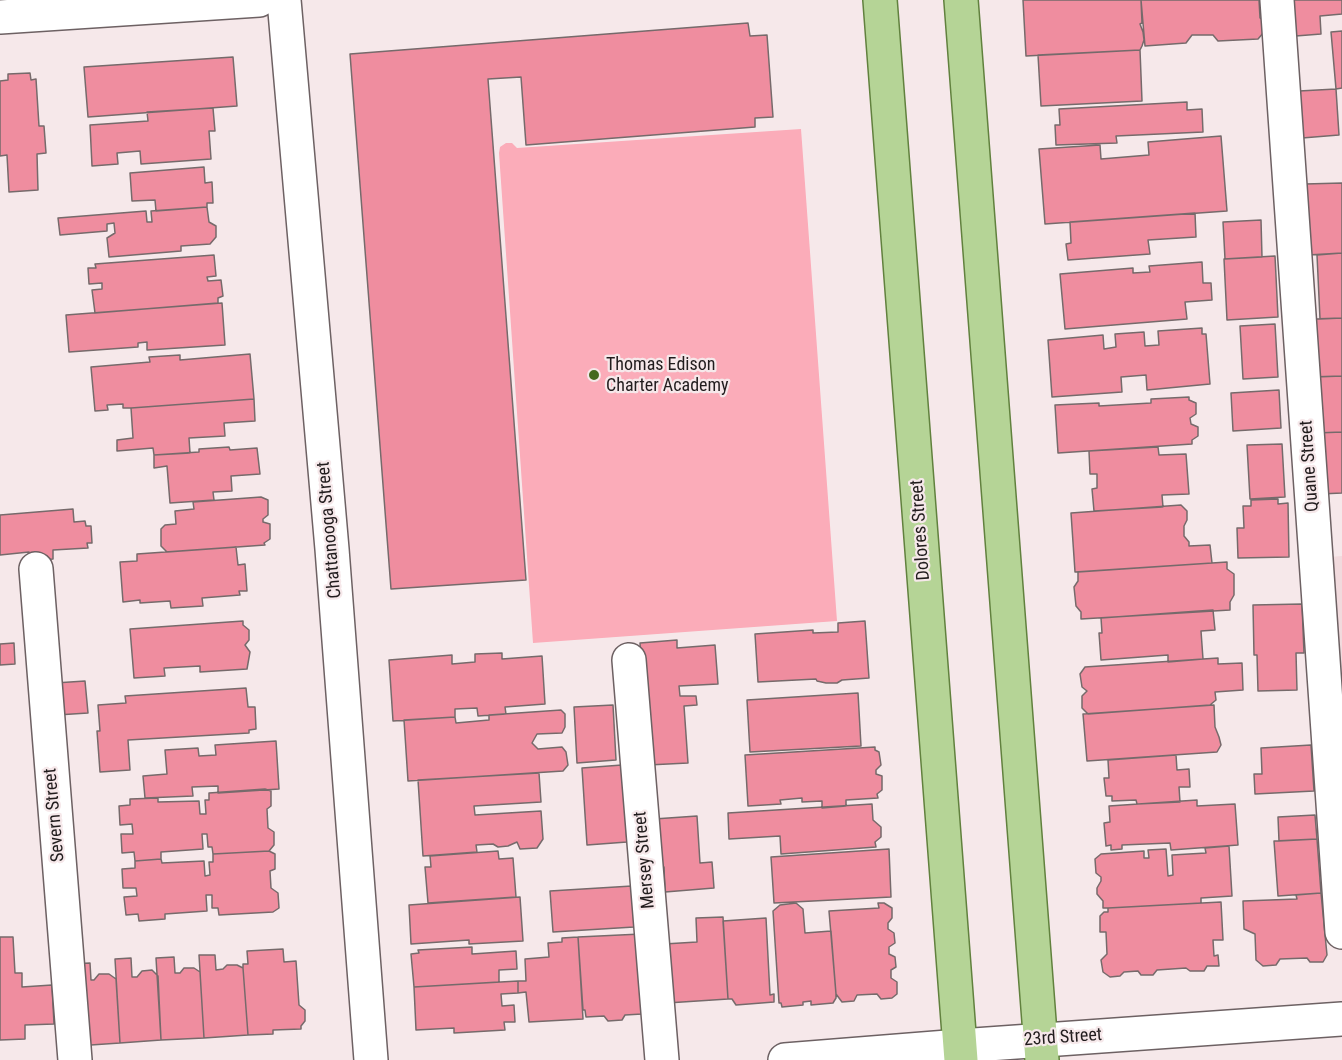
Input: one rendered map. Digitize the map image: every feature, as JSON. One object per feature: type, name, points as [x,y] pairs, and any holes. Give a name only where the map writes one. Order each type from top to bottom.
[{"type":"main road","name":"Dolores Street","points":[[880,0],[961,1053]]},
{"type":"main road","points":[[961,0],[1041,1050]]},
{"type":"street","points":[[0,17],[260,0]]},
{"type":"street","name":"Chattanooga Street","points":[[284,0],[332,549],[370,1060]]},
{"type":"street","name":"Quane Street","points":[[1277,0],[1342,932]]},
{"type":"street","name":"Severn Street","points":[[36,569],[75,1060]]},
{"type":"street","name":"Mersey Street","points":[[629,660],[662,1060]]},
{"type":"street","name":"23rd Street","points":[[785,1060],[1041,1050],[1342,1019]]},
{"type":"shaded area","points":[[801,129],[837,621],[533,643],[500,147],[506,143],[512,143],[517,148]]},
{"type":"shaded area","points":[[1342,556],[1342,826],[1330,557]]},
{"type":"building","points":[[1023,0],[1141,0],[1142,23],[1140,24],[1144,40],[1142,46],[1140,50],[1026,56]]},
{"type":"building","points":[[1141,0],[1259,0],[1264,32],[1258,39],[1218,41],[1213,35],[1192,35],[1186,43],[1145,46]]},
{"type":"building","points":[[1281,0],[1342,0],[1342,14],[1320,16],[1321,34],[1283,37]]},
{"type":"building","points":[[748,23],[750,36],[767,35],[773,117],[755,118],[755,127],[526,145],[521,77],[488,79],[526,580],[391,589],[350,54]]},
{"type":"building","points":[[1342,31],[1342,88],[1336,89],[1331,32]]},
{"type":"building","points":[[1140,50],[1142,101],[1041,106],[1038,55]]},
{"type":"building","points":[[233,57],[237,106],[88,117],[84,67]]},
{"type":"building","points":[[30,73],[31,80],[36,79],[39,126],[44,126],[46,153],[37,154],[38,190],[9,192],[7,155],[0,156],[0,81],[8,80],[8,74]]},
{"type":"building","points":[[1336,89],[1339,135],[1302,138],[1299,91]]},
{"type":"building","points":[[1187,102],[1187,110],[1202,109],[1203,132],[1116,136],[1117,143],[1056,145],[1055,125],[1060,125],[1059,109]]},
{"type":"building","points":[[213,108],[215,131],[209,131],[211,159],[141,164],[140,151],[117,153],[118,164],[92,166],[90,125],[148,121],[147,112]]},
{"type":"building","points":[[1221,136],[1227,211],[1045,224],[1039,149],[1100,145],[1101,159],[1149,155],[1148,142]]},
{"type":"building","points":[[204,167],[205,183],[212,182],[213,203],[207,203],[207,207],[156,211],[155,200],[132,201],[130,173]]},
{"type":"building","points":[[1342,183],[1342,253],[1308,255],[1305,184]]},
{"type":"building","points":[[207,207],[209,222],[216,226],[216,237],[210,244],[181,246],[181,251],[109,257],[107,238],[115,233],[114,223],[107,224],[107,231],[60,235],[58,218],[146,211],[147,222],[152,222],[151,211]]},
{"type":"building","points":[[1195,213],[1196,237],[1148,240],[1150,254],[1068,260],[1066,244],[1071,243],[1070,222]]},
{"type":"building","points":[[1261,220],[1262,257],[1225,259],[1223,222]]},
{"type":"building","points":[[1342,253],[1342,318],[1320,319],[1317,255]]},
{"type":"building","points":[[214,255],[216,276],[207,277],[208,281],[221,280],[223,296],[218,298],[218,303],[95,313],[92,290],[102,289],[102,283],[89,284],[88,268],[96,268],[95,264]]},
{"type":"building","points":[[1275,256],[1278,317],[1227,320],[1224,259]]},
{"type":"building","points":[[1202,262],[1203,283],[1211,283],[1212,300],[1185,302],[1187,319],[1065,329],[1060,274],[1133,268],[1133,273],[1150,272],[1149,266]]},
{"type":"building","points":[[222,303],[225,345],[147,350],[147,342],[138,343],[138,347],[69,352],[66,315]]},
{"type":"building","points":[[1342,318],[1342,376],[1315,377],[1312,319]]},
{"type":"building","points":[[1275,324],[1278,377],[1243,379],[1240,326]]},
{"type":"building","points":[[1202,328],[1202,334],[1206,334],[1210,384],[1147,390],[1146,375],[1121,377],[1122,392],[1052,397],[1048,340],[1103,335],[1104,349],[1116,347],[1115,334],[1144,332],[1145,346],[1159,345],[1158,331]]},
{"type":"building","points":[[250,354],[254,399],[131,408],[123,408],[123,404],[107,405],[108,410],[95,411],[91,367],[150,362],[149,357],[180,355],[180,360]]},
{"type":"building","points":[[1342,376],[1342,432],[1316,433],[1310,377]]},
{"type":"building","points":[[1279,390],[1281,428],[1233,431],[1231,393]]},
{"type":"building","points":[[1189,397],[1189,400],[1196,403],[1196,414],[1190,418],[1191,424],[1198,427],[1198,436],[1192,440],[1192,444],[1058,453],[1055,405],[1099,403],[1099,406],[1151,403],[1151,399]]},
{"type":"building","points":[[254,399],[255,421],[224,423],[225,436],[189,438],[190,453],[154,455],[153,448],[117,451],[117,440],[133,438],[131,408]]},
{"type":"building","points":[[1342,432],[1342,493],[1320,494],[1316,433]]},
{"type":"building","points":[[1282,444],[1285,497],[1250,499],[1247,445]]},
{"type":"building","points":[[229,447],[230,450],[257,448],[260,474],[231,476],[232,491],[213,492],[214,500],[170,503],[167,466],[154,468],[154,455]]},
{"type":"building","points":[[1158,447],[1159,455],[1186,454],[1189,494],[1162,495],[1163,507],[1094,511],[1092,489],[1097,488],[1097,474],[1090,474],[1089,451]]},
{"type":"building","points":[[261,497],[268,500],[268,515],[263,522],[270,524],[270,539],[264,543],[265,545],[167,552],[161,546],[161,529],[165,525],[176,524],[175,511],[194,509],[193,502]]},
{"type":"building","points":[[1278,499],[1278,504],[1288,503],[1289,557],[1238,558],[1237,528],[1244,528],[1243,506],[1251,506],[1251,500]]},
{"type":"building","points":[[1181,505],[1187,511],[1184,536],[1189,546],[1210,545],[1212,563],[1075,572],[1071,513]]},
{"type":"building","points":[[73,509],[74,522],[85,521],[86,526],[91,526],[92,543],[87,543],[88,548],[53,550],[53,559],[30,561],[29,552],[0,555],[0,515]]},
{"type":"building","points":[[236,547],[238,565],[245,564],[247,591],[239,591],[240,595],[202,598],[203,606],[171,608],[170,601],[123,602],[120,562],[137,561],[137,554]]},
{"type":"building","points":[[1227,562],[1227,569],[1234,574],[1234,595],[1230,602],[1230,610],[1081,619],[1081,612],[1076,606],[1074,587],[1078,581],[1078,572]]},
{"type":"building","points":[[1302,604],[1304,653],[1296,653],[1297,690],[1258,691],[1257,655],[1254,655],[1253,605]]},
{"type":"building","points":[[1213,610],[1215,630],[1201,631],[1203,659],[1168,662],[1168,655],[1101,660],[1099,633],[1102,633],[1101,618]]},
{"type":"building","points":[[243,621],[243,625],[249,630],[249,640],[245,645],[250,652],[247,669],[200,672],[200,666],[164,668],[165,676],[134,678],[130,629]]},
{"type":"building","points":[[865,621],[869,678],[842,680],[837,683],[826,683],[816,679],[758,682],[755,634],[813,630],[813,633],[838,632],[838,623]]},
{"type":"building","points":[[677,640],[677,648],[715,645],[718,684],[679,686],[680,696],[696,696],[697,705],[684,706],[688,763],[648,765],[640,643]]},
{"type":"building","points":[[14,643],[15,664],[0,665],[0,644]]},
{"type":"building","points":[[502,653],[502,659],[542,656],[545,704],[505,707],[506,714],[478,716],[477,708],[455,709],[455,717],[393,721],[389,660],[452,655],[452,664],[475,662],[475,654]]},
{"type":"building","points":[[1218,658],[1218,664],[1242,663],[1243,690],[1215,692],[1216,700],[1210,705],[1088,714],[1082,708],[1082,696],[1087,691],[1082,687],[1080,674],[1085,667]]},
{"type":"building","points":[[85,681],[88,713],[57,715],[55,683]]},
{"type":"building","points":[[246,688],[248,707],[255,707],[256,729],[249,730],[249,733],[128,740],[130,770],[100,772],[98,705],[126,703],[125,696]]},
{"type":"building","points":[[858,693],[861,746],[750,752],[747,700]]},
{"type":"building","points":[[613,705],[616,760],[577,763],[574,707]]},
{"type":"building","points":[[1214,705],[1215,727],[1221,745],[1217,752],[1087,761],[1083,714]]},
{"type":"building","points":[[561,710],[565,714],[565,727],[562,733],[537,734],[532,743],[538,749],[562,747],[566,752],[568,765],[563,771],[408,781],[404,720],[455,717],[456,723],[489,720],[489,715]]},
{"type":"building","points":[[276,741],[279,789],[218,793],[218,786],[192,787],[193,796],[145,798],[143,776],[167,774],[165,750],[198,748],[199,756],[216,755],[215,745]]},
{"type":"building","points":[[1311,745],[1314,791],[1255,794],[1254,774],[1262,774],[1261,748]]},
{"type":"building","points":[[875,747],[875,750],[879,752],[881,765],[876,770],[876,774],[882,776],[882,790],[877,794],[878,798],[846,800],[846,806],[822,808],[822,801],[802,802],[802,798],[780,800],[781,804],[748,806],[745,755]]},
{"type":"building","points":[[1176,755],[1177,770],[1189,769],[1190,787],[1179,787],[1180,802],[1137,804],[1136,800],[1112,801],[1112,796],[1106,796],[1104,778],[1109,778],[1108,760]]},
{"type":"building","points":[[622,765],[627,842],[587,845],[582,768]]},
{"type":"building","points":[[539,773],[541,802],[474,806],[475,815],[541,811],[543,839],[537,848],[520,849],[517,842],[498,847],[493,844],[476,845],[477,852],[423,856],[418,780]]},
{"type":"building","points":[[265,789],[271,791],[271,806],[267,809],[268,828],[274,832],[274,845],[269,851],[213,854],[212,847],[208,847],[207,834],[202,834],[203,849],[161,852],[161,859],[135,861],[134,852],[122,853],[121,834],[133,834],[132,824],[120,825],[119,806],[130,805],[130,799],[158,798],[158,802],[199,801],[200,814],[206,814],[205,800],[209,800],[209,793]]},
{"type":"building","points":[[1197,800],[1197,806],[1235,804],[1238,845],[1171,850],[1170,843],[1122,845],[1122,849],[1111,850],[1111,845],[1106,846],[1104,823],[1110,822],[1109,806]]},
{"type":"building","points":[[872,804],[873,820],[881,827],[881,837],[875,842],[876,847],[781,854],[780,836],[729,839],[728,813]]},
{"type":"building","points":[[1315,815],[1317,839],[1279,841],[1278,817]]},
{"type":"building","points":[[697,816],[700,863],[712,862],[714,888],[665,892],[664,867],[657,867],[654,819]]},
{"type":"building","points":[[1317,839],[1321,893],[1278,896],[1274,841]]},
{"type":"building","points":[[1229,846],[1232,896],[1201,898],[1201,903],[1103,908],[1103,901],[1097,894],[1101,877],[1096,873],[1095,859],[1101,854],[1144,851],[1144,858],[1149,858],[1148,850],[1166,849],[1168,876],[1173,875],[1172,855],[1206,853],[1205,848]]},
{"type":"building","points":[[889,849],[891,897],[774,903],[771,857]]},
{"type":"building","points":[[269,851],[275,854],[275,869],[270,871],[271,888],[278,893],[279,908],[273,912],[219,915],[218,908],[212,908],[212,895],[206,895],[207,911],[165,914],[165,919],[139,921],[138,914],[126,915],[124,897],[137,896],[136,888],[123,888],[122,869],[135,868],[135,861],[161,859],[162,863],[204,861],[205,876],[210,875],[209,862],[213,862],[213,854]]},
{"type":"building","points":[[498,851],[499,859],[513,858],[516,897],[428,903],[425,867],[431,867],[430,856]]},
{"type":"building","points":[[632,886],[634,927],[553,932],[550,891]]},
{"type":"building","points":[[1321,893],[1327,955],[1323,962],[1310,962],[1307,958],[1280,959],[1276,965],[1263,966],[1256,960],[1255,934],[1244,929],[1243,901],[1297,899],[1296,895]]},
{"type":"building","points":[[520,897],[523,941],[469,944],[469,940],[411,944],[409,905]]},
{"type":"building","points":[[1221,902],[1223,940],[1213,940],[1214,956],[1218,955],[1219,966],[1207,966],[1204,971],[1190,971],[1186,968],[1157,970],[1153,975],[1141,975],[1138,971],[1124,972],[1120,976],[1110,977],[1103,972],[1101,960],[1107,954],[1106,932],[1100,932],[1100,916],[1108,912],[1108,908]]},
{"type":"building","points":[[796,903],[803,909],[805,933],[831,931],[836,994],[833,1003],[811,1005],[811,1001],[803,1002],[803,1005],[782,1007],[779,1003],[773,911],[780,905]]},
{"type":"building","points":[[878,903],[884,903],[892,908],[892,918],[888,923],[888,929],[894,933],[895,943],[889,947],[889,954],[895,957],[896,967],[891,970],[891,978],[897,982],[897,994],[892,998],[881,999],[877,994],[857,995],[854,1001],[842,1002],[836,994],[829,911],[879,908]]},
{"type":"building","points":[[723,917],[728,999],[667,1003],[664,944],[697,942],[696,918]]},
{"type":"building","points":[[766,918],[770,995],[774,994],[774,1002],[736,1005],[732,999],[728,999],[723,921]]},
{"type":"building","points":[[641,934],[642,1014],[625,1015],[622,1020],[608,1021],[604,1016],[586,1017],[585,1010],[583,1010],[578,937]]},
{"type":"building","points":[[0,937],[13,937],[15,973],[22,973],[22,987],[52,985],[54,1024],[25,1025],[25,1039],[0,1040]]},
{"type":"building","points":[[578,937],[583,1019],[529,1022],[526,992],[518,993],[518,981],[526,981],[525,959],[549,957],[548,943],[562,942],[562,938]]},
{"type":"building","points":[[472,947],[472,954],[516,951],[517,969],[499,970],[499,982],[414,987],[411,954],[419,953],[418,950]]},
{"type":"building","points":[[283,949],[284,962],[296,961],[299,1005],[305,1010],[305,1021],[301,1029],[273,1030],[273,1034],[248,1035],[243,968],[243,964],[248,964],[247,951]]},
{"type":"building","points":[[199,955],[215,955],[216,970],[223,969],[227,965],[237,965],[243,968],[248,1035],[204,1038]]},
{"type":"building","points":[[174,957],[175,973],[180,973],[184,968],[194,968],[200,972],[204,1038],[161,1040],[156,958]]},
{"type":"building","points":[[131,958],[132,977],[137,977],[142,971],[152,970],[158,976],[161,1040],[120,1043],[115,959]]},
{"type":"building","points":[[90,963],[91,980],[99,974],[109,974],[116,979],[120,1043],[76,1046],[71,964]]},
{"type":"building","points":[[518,981],[518,993],[501,994],[502,1006],[514,1005],[515,1022],[504,1022],[505,1030],[454,1033],[454,1028],[416,1030],[414,987]]},
{"type":"place","name":"Thomas Edison Charter Academy","points":[[594,375]]}]
